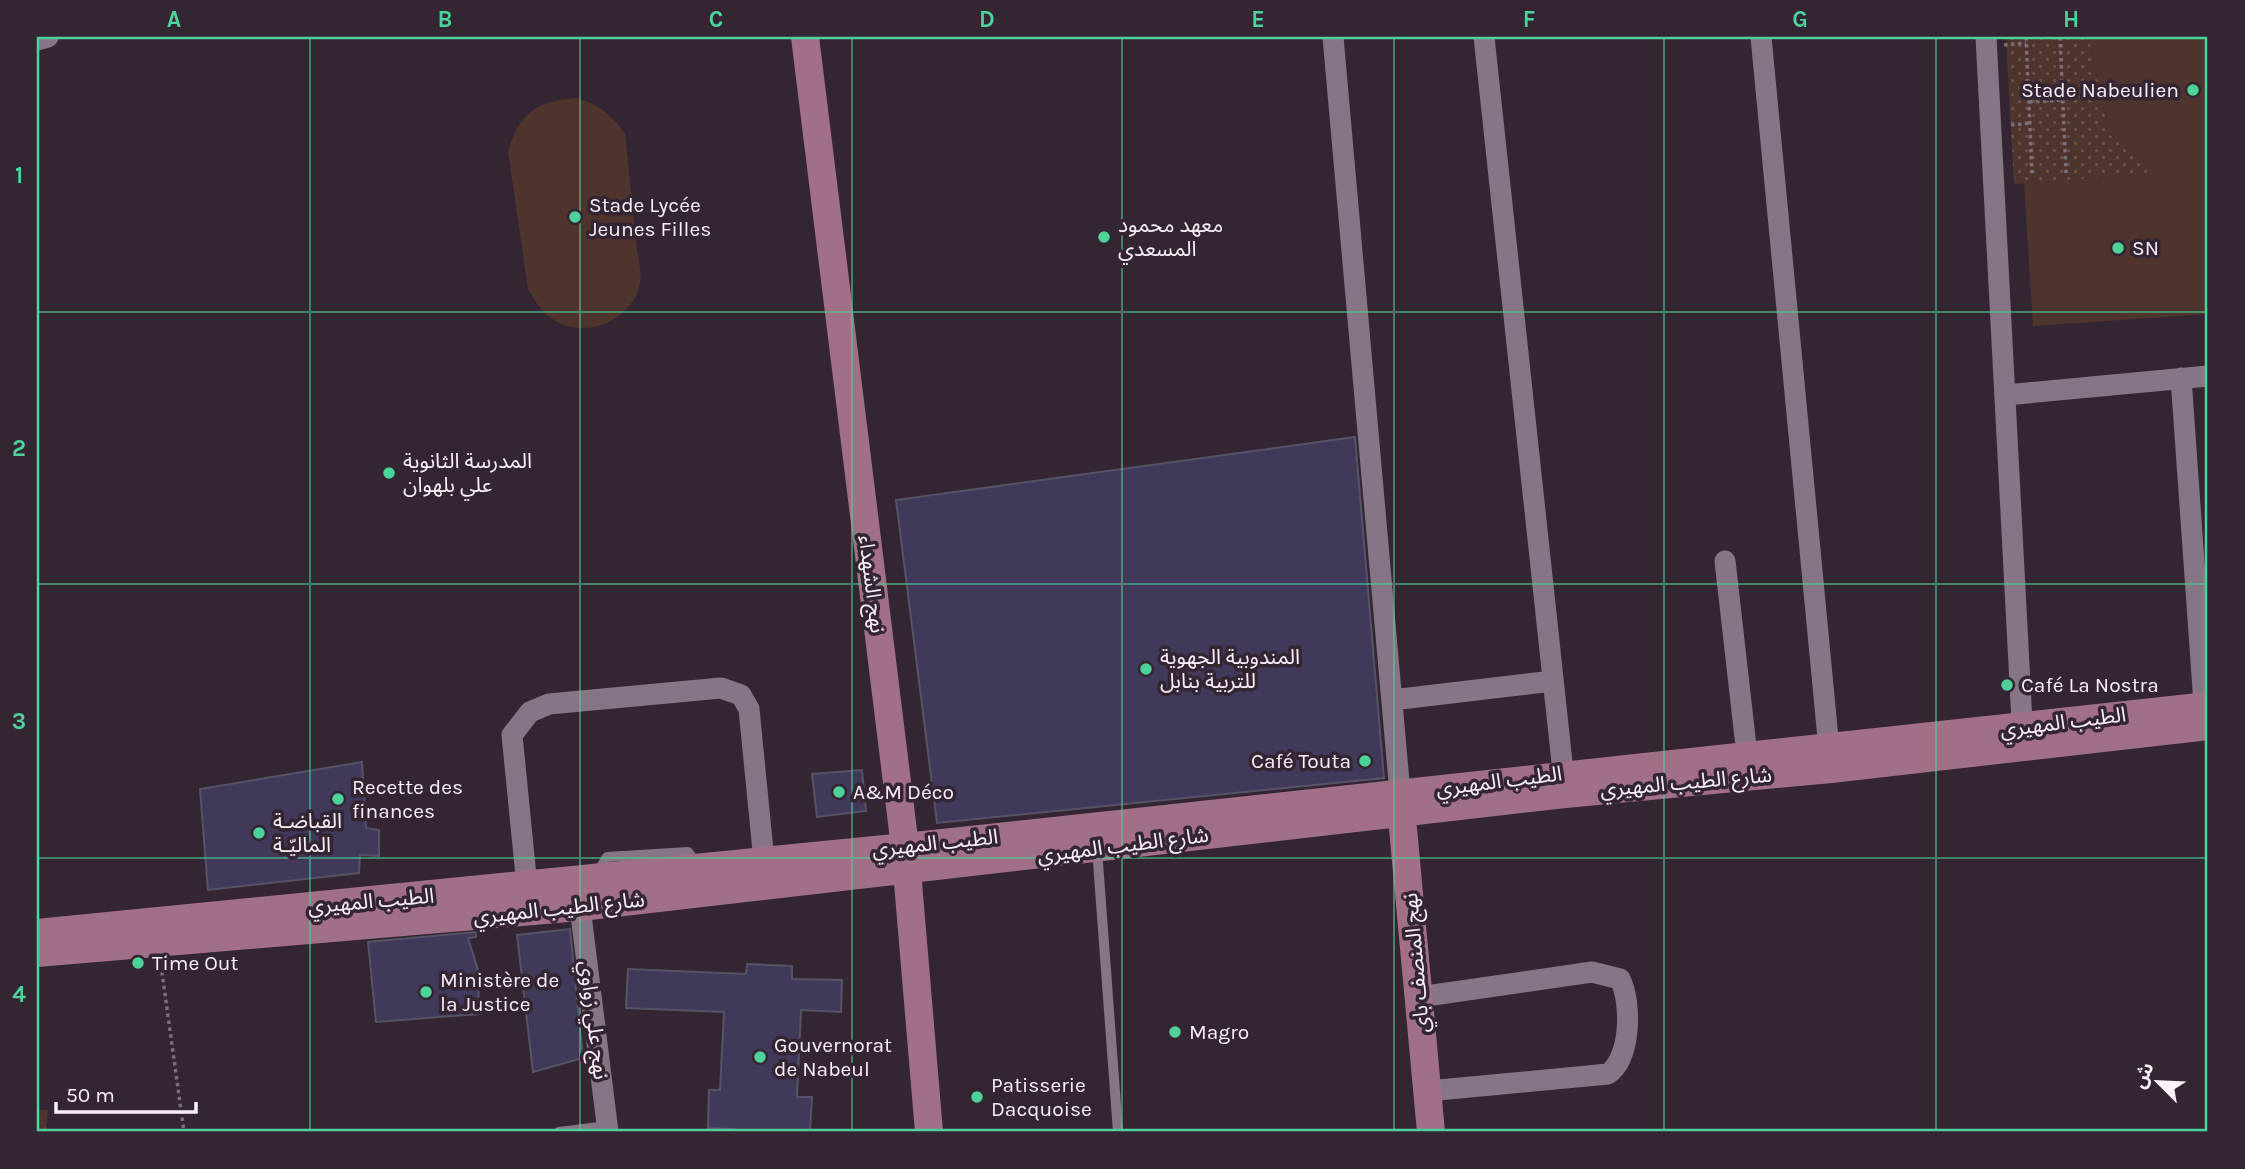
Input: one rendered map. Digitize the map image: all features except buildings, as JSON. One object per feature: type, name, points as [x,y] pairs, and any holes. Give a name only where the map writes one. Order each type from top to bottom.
[{"type":"street","points":[[37,40],[48,37]]},
{"type":"street","name":"نهج الشهداء","points":[[805,37],[906,858],[929,1132]]},
{"type":"street","points":[[1333,37],[1401,803]]},
{"type":"street","points":[[1484,37],[1564,783]]},
{"type":"street","points":[[1761,37],[1830,758]]},
{"type":"street","points":[[1986,37],[2023,738]]},
{"type":"street","points":[[2006,395],[2208,376]]},
{"type":"street","points":[[2181,378],[2207,716]]},
{"type":"street","points":[[1725,561],[1747,755]]},
{"type":"street","points":[[1392,700],[1553,681]]},
{"type":"street","points":[[527,886],[512,735],[530,712],[549,704],[721,688],[741,695],[749,709],[764,861]]},
{"type":"street","name":"شارع الطيب المهيري","points":[[37,953],[580,907],[906,858],[1097,848],[1401,803],[1564,783],[2023,738],[2207,716]]},
{"type":"street","name":"الطيب المهيري","points":[[1564,783],[1747,755],[1830,758]]},
{"type":"street","name":"الطيب المهيري","points":[[37,933],[764,861],[906,858],[1401,803]]},
{"type":"street","name":"نهج المنصف باي","points":[[1401,803],[1431,1132]]},
{"type":"street","name":"نهج علي زواوي","points":[[580,907],[608,1129]]},
{"type":"street","points":[[1419,997],[1592,972],[1620,979],[1626,1014],[1626,1046],[1615,1069],[1608,1074],[1428,1091]]},
{"type":"lane","points":[[1097,848],[1118,1132]]},
{"type":"lane","points":[[559,1132],[608,1129]]},
{"type":"path","points":[[2026,37],[2032,174]]},
{"type":"path","points":[[2060,37],[2066,173]]},
{"type":"path","points":[[2029,102],[2063,100]]},
{"type":"path","points":[[158,943],[184,1132]]},
{"type":"green space","points":[[2006,37],[2089,37],[2109,134],[2159,174],[2014,184]]},
{"type":"green space","name":"SN","points":[[2089,37],[2208,37],[2208,314],[2033,326],[2024,183],[2158,173],[2109,134]]},
{"type":"green space","name":"Stade Lycée Jeunes Filles","points":[[576,98],[604,111],[625,134],[640,273],[637,293],[626,309],[610,321],[581,328],[563,325],[549,316],[528,289],[508,151],[518,127],[532,111],[550,102]]},
{"type":"green space","points":[[37,1110],[48,1110],[46,1131],[72,1132],[37,1132]]},
{"type":"place","name":"Stade Nabeulien","points":[[2193,90]]},
{"type":"place","name":"Stade Lycée Jeunes Filles","points":[[575,217]]},
{"type":"place","name":"معهد محمود المسعدي","points":[[1104,237]]},
{"type":"place","name":"SN","points":[[2118,248]]},
{"type":"place","name":"المدرسة الثانوية علي بلهوان","points":[[389,473]]},
{"type":"place","name":"المندوبية الجهوية للتربية بنابل","points":[[1146,669]]},
{"type":"place","name":"Café La Nostra","points":[[2007,685]]},
{"type":"place","name":"Café Touta","points":[[1365,761]]},
{"type":"place","name":"A&M Déco","points":[[839,792]]},
{"type":"place","name":"Recette des finances","points":[[338,799]]},
{"type":"place","name":"القباضـة الماليّـة","points":[[259,833]]},
{"type":"place","name":"Time Out","points":[[138,963]]},
{"type":"place","name":"Ministère de la Justice","points":[[426,992]]},
{"type":"place","name":"Magro","points":[[1175,1032]]},
{"type":"place","name":"Gouvernorat de Nabeul","points":[[760,1057]]},
{"type":"place","name":"Patisserie Dacquoise","points":[[977,1097]]}]
